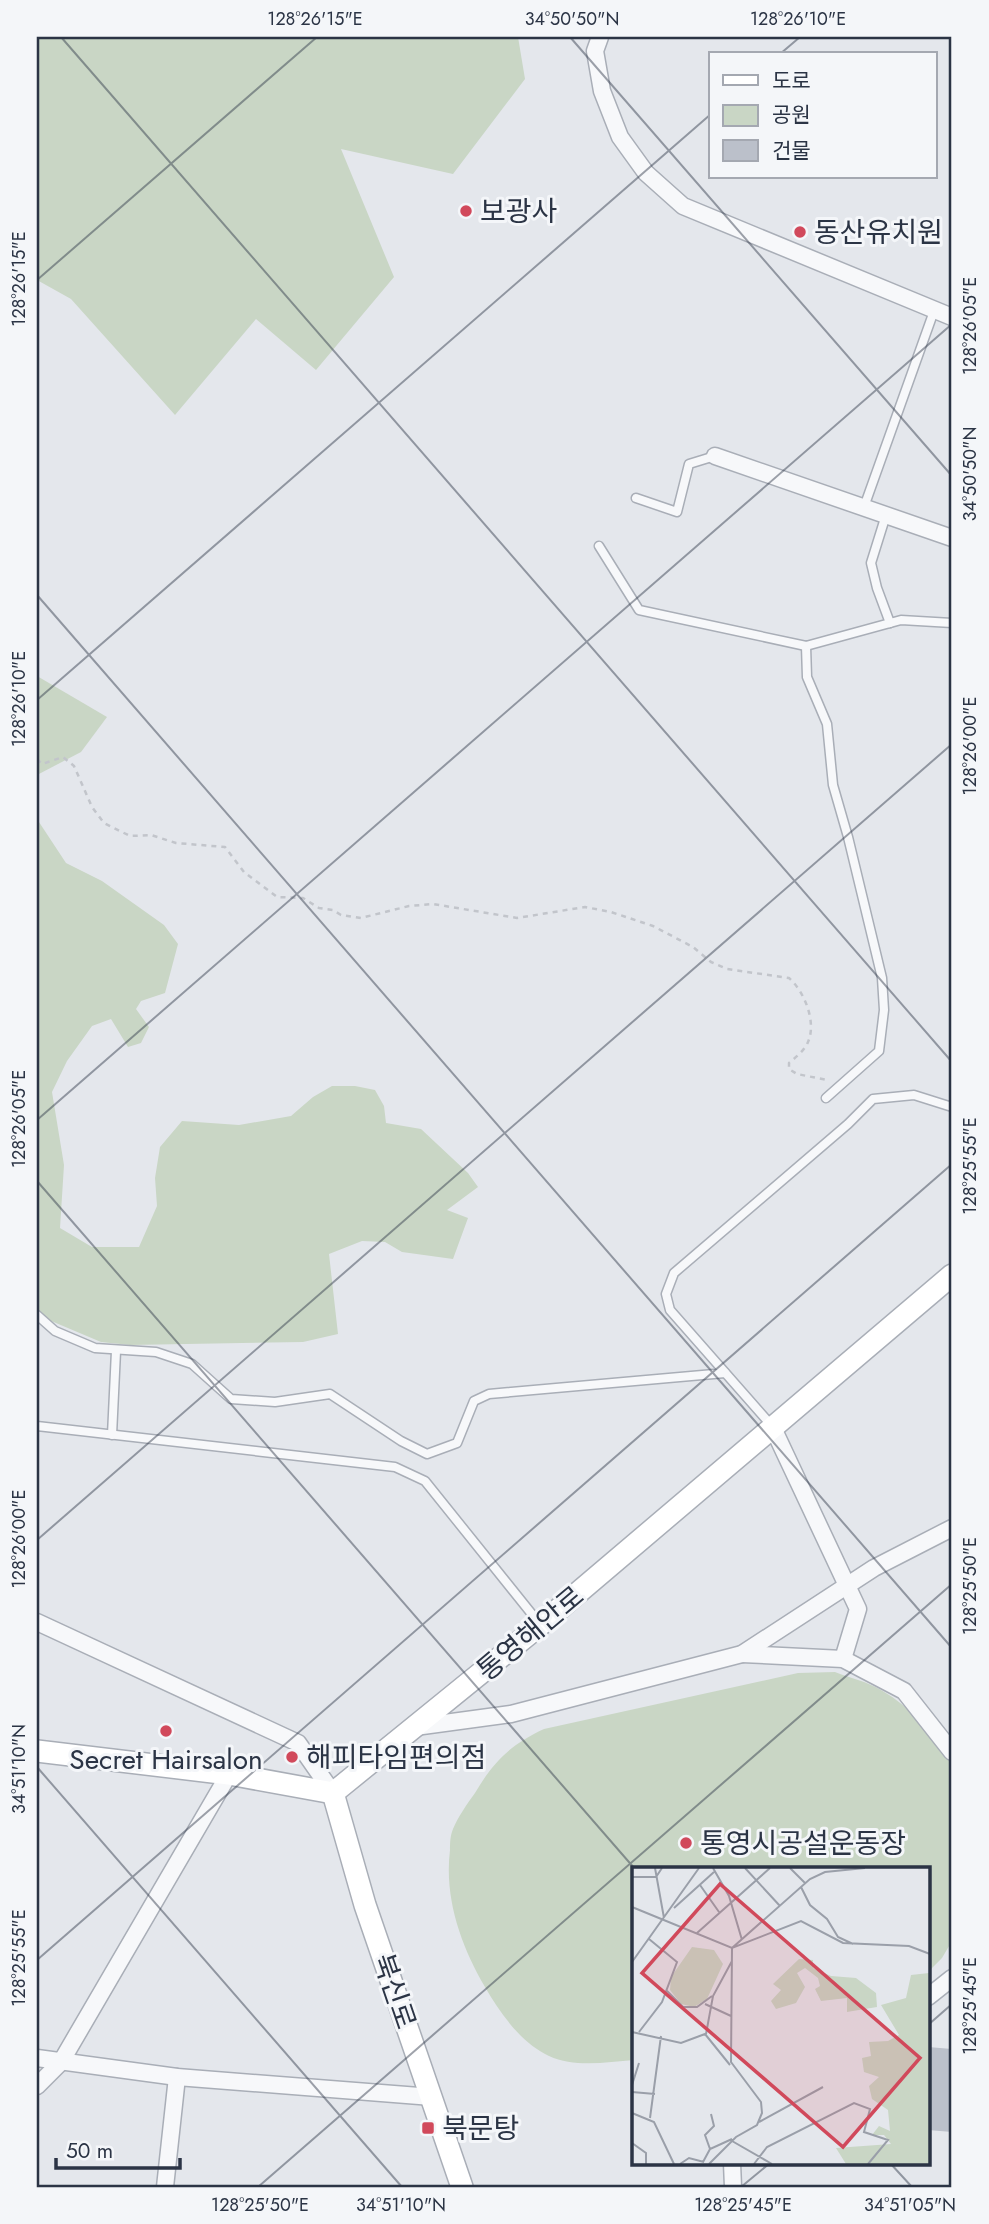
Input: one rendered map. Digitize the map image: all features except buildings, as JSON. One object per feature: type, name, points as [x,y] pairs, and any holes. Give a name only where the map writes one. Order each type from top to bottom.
[{"type":"street","points":[[600,37],[595,51],[602,91],[620,137],[646,173],[683,206],[952,317]]},
{"type":"street","points":[[715,456],[952,538]]},
{"type":"street","name":"통영해안로","points":[[333,1793],[540,1625],[952,1275]]},
{"type":"street","points":[[773,1428],[858,1609],[843,1659]]},
{"type":"street","points":[[742,1654],[874,1569],[952,1528]]},
{"type":"street","points":[[37,1622],[298,1744],[333,1793]]},
{"type":"street","points":[[415,1727],[511,1714],[742,1654],[843,1659],[904,1691],[952,1752]]},
{"type":"street","points":[[37,1751],[229,1774],[333,1793]]},
{"type":"street","points":[[37,2086],[61,2062],[229,1774]]},
{"type":"street","name":"북신로","points":[[333,1793],[365,1905],[462,2187]]},
{"type":"street","points":[[930,1995],[952,1978]]},
{"type":"street","points":[[37,2058],[177,2077],[432,2097]]},
{"type":"street","points":[[165,2187],[177,2077]]},
{"type":"street","points":[[732,2164],[733,2187]]},
{"type":"lane","points":[[864,507],[934,311]]},
{"type":"lane","points":[[636,498],[677,512],[689,464],[715,456]]},
{"type":"lane","points":[[886,515],[871,563],[890,623]]},
{"type":"lane","points":[[599,546],[639,610],[806,646],[901,620],[952,622]]},
{"type":"lane","points":[[806,646],[807,677],[827,724],[833,785],[882,978],[884,1010],[879,1051],[825,1098]]},
{"type":"lane","points":[[773,1428],[670,1310],[666,1294],[674,1273],[848,1124],[873,1099],[914,1095],[952,1107]]},
{"type":"lane","points":[[37,1315],[55,1331],[95,1348],[156,1352],[192,1364],[231,1399],[275,1402],[330,1394],[401,1441],[427,1454],[457,1443],[474,1401],[489,1394],[725,1373]]},
{"type":"lane","points":[[112,1435],[116,1350]]},
{"type":"lane","points":[[37,1426],[395,1467],[425,1481],[540,1625]]},
{"type":"path","points":[[37,759],[42,764],[62,757],[74,766],[92,807],[104,823],[130,836],[151,835],[177,843],[225,847],[244,872],[277,897],[303,898],[319,908],[360,918],[409,906],[433,904],[517,918],[585,907],[611,912],[653,926],[727,969],[789,978],[803,995],[811,1024],[808,1043],[789,1063],[789,1069],[797,1074],[841,1084]]},
{"type":"green space","points":[[37,37],[518,37],[525,79],[453,174],[341,149],[394,277],[316,370],[256,319],[175,415],[71,299],[37,280]]},
{"type":"green space","points":[[37,676],[107,717],[81,752],[37,775]]},
{"type":"green space","points":[[37,819],[66,863],[102,881],[164,925],[178,944],[165,993],[141,1001],[136,1009],[149,1027],[141,1043],[128,1047],[111,1019],[92,1026],[67,1061],[52,1092],[64,1165],[60,1228],[92,1247],[139,1247],[157,1206],[155,1178],[160,1147],[182,1121],[239,1125],[291,1116],[313,1097],[332,1086],[355,1086],[375,1090],[384,1106],[386,1123],[421,1129],[468,1173],[478,1187],[447,1210],[468,1218],[453,1259],[402,1252],[385,1242],[362,1241],[329,1254],[338,1334],[303,1342],[130,1345],[101,1342],[37,1315]]},
{"type":"green space","points":[[835,1672],[876,1687],[913,1713],[930,1732],[952,1765],[952,1941],[942,1958],[930,1970],[930,1867],[632,1867],[632,2060],[569,2062],[549,2056],[529,2043],[504,2017],[476,1971],[452,1904],[449,1868],[451,1834],[457,1820],[489,1772],[512,1748],[544,1729],[798,1673]]},
{"type":"place","name":"보광사","points":[[466,211]]},
{"type":"place","name":"동산유치원","points":[[800,232]]},
{"type":"place","name":"Secret Hairsalon","points":[[166,1731]]},
{"type":"place","name":"해피타임편의점","points":[[292,1757]]},
{"type":"place","name":"통영시공설운동장","points":[[686,1843]]},
{"type":"place","name":"북문탕","points":[[428,2128]]}]
